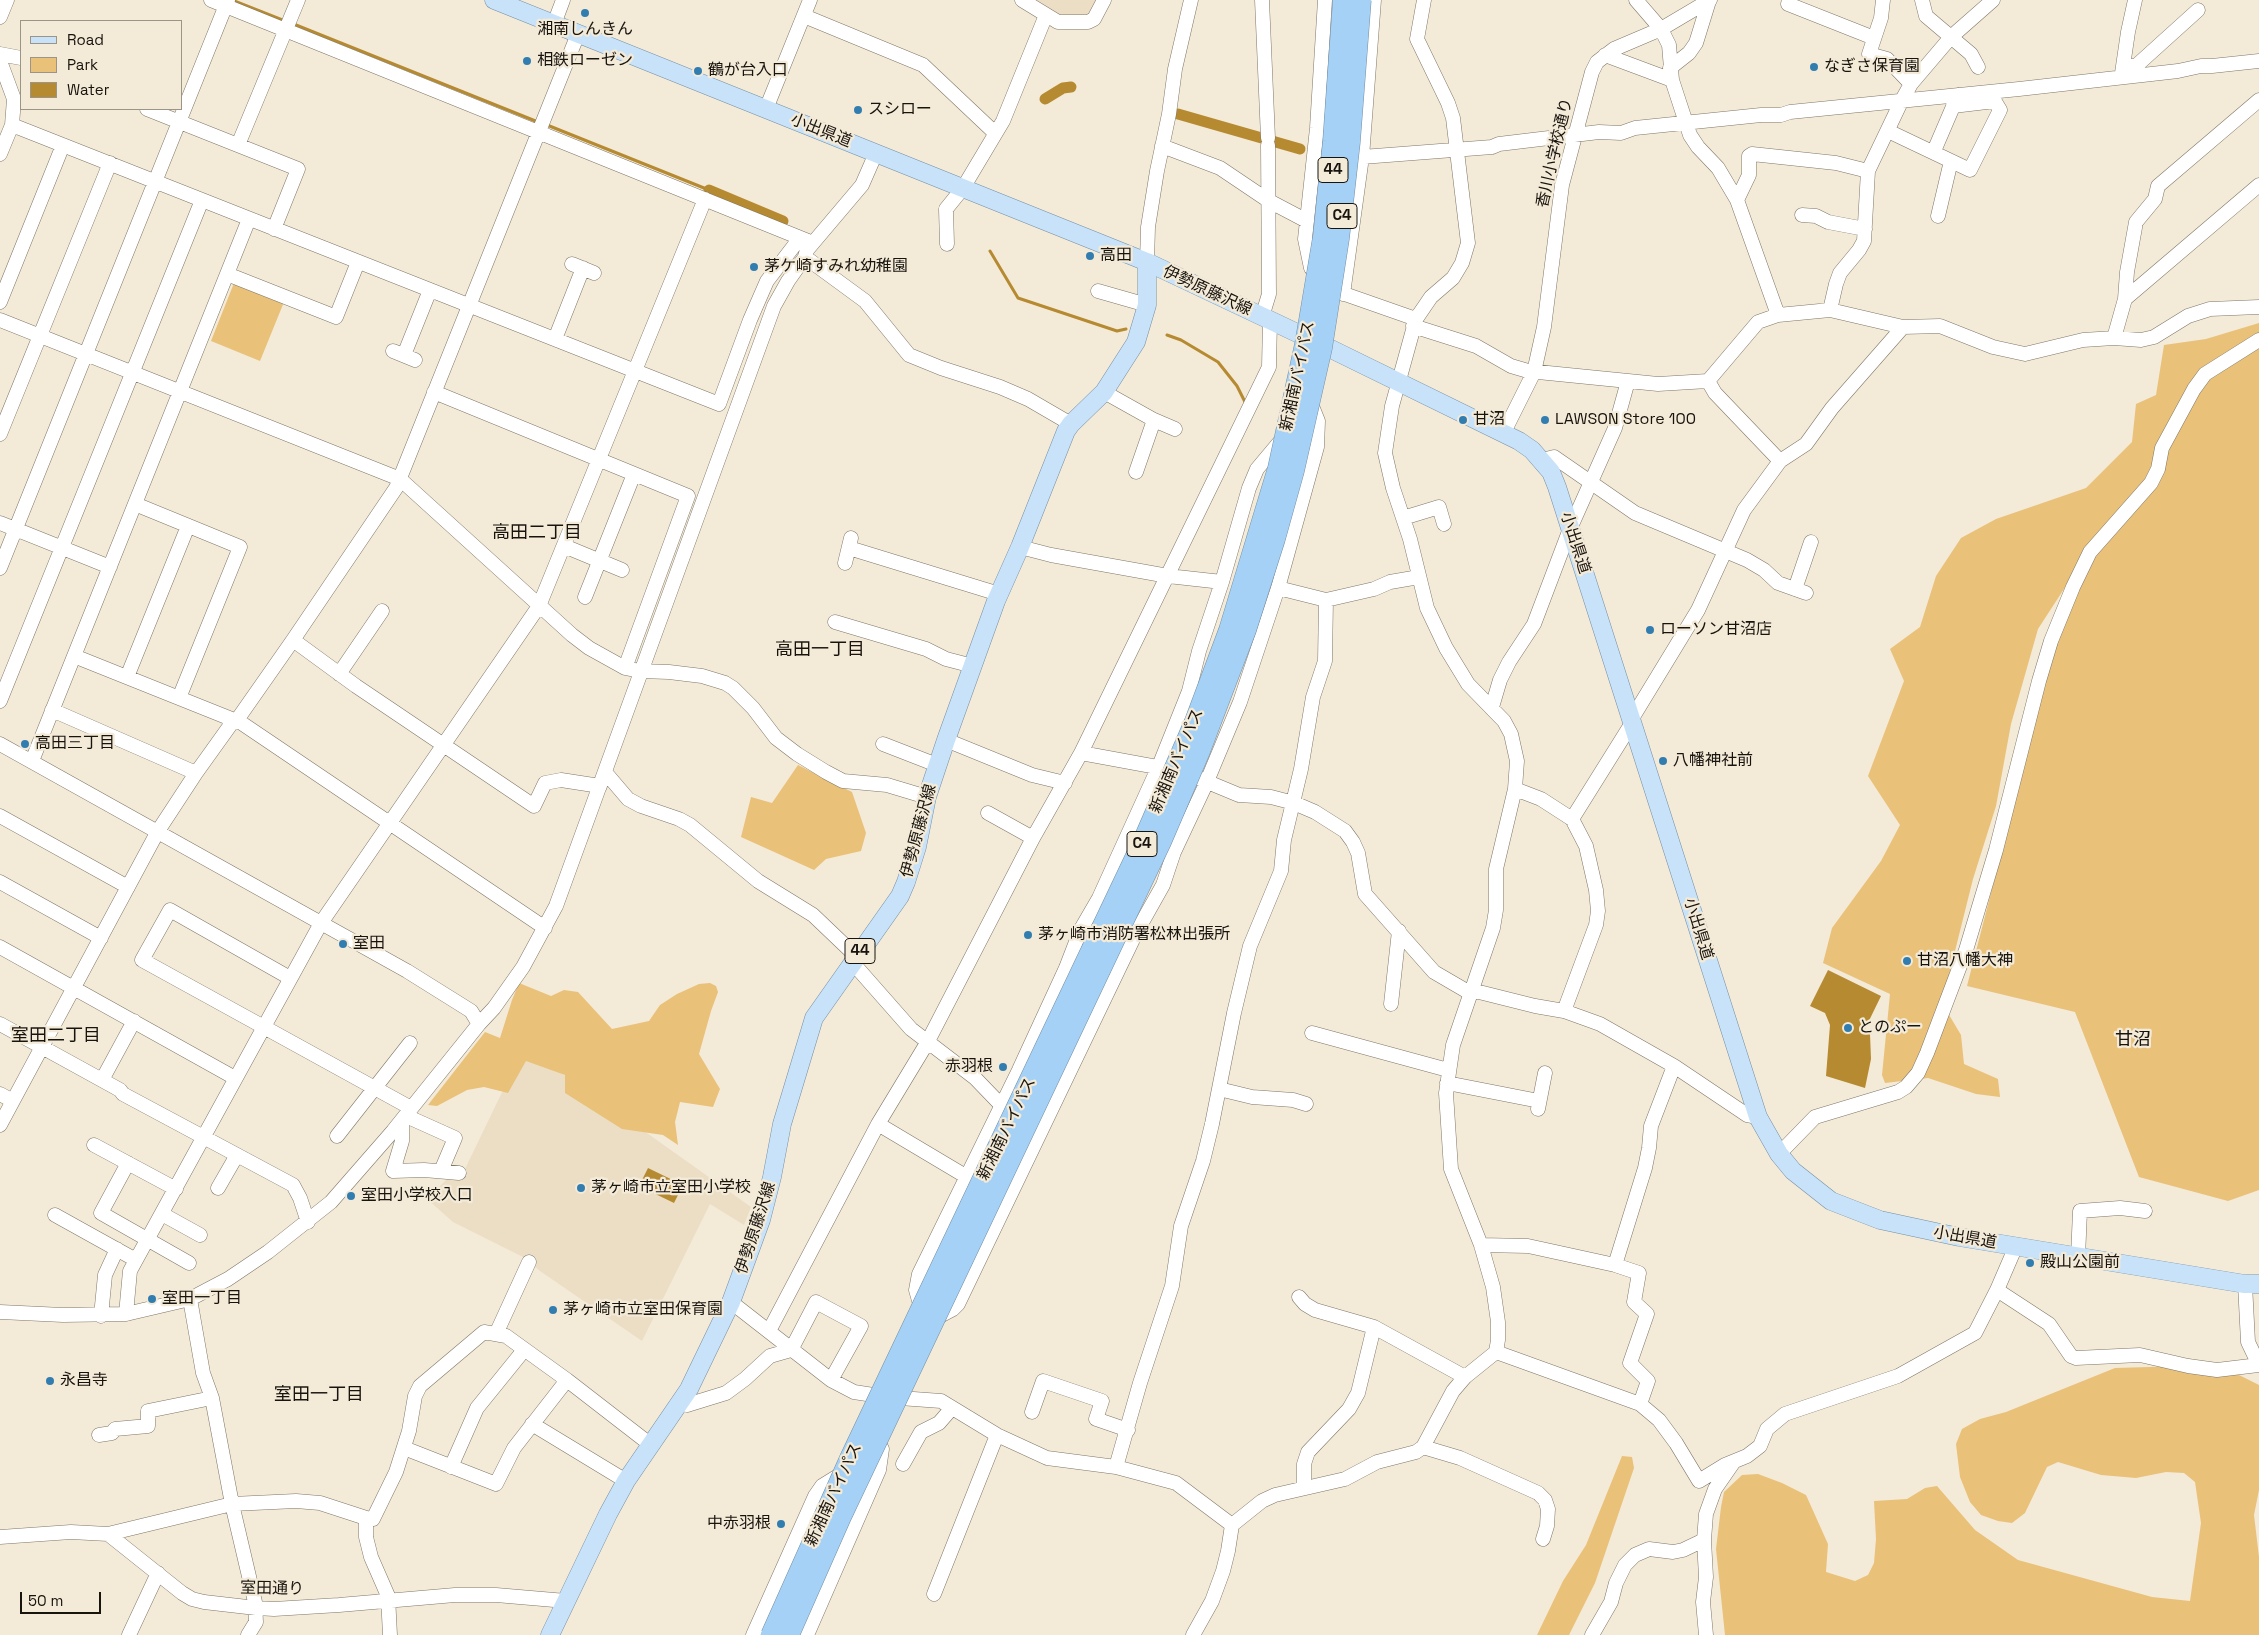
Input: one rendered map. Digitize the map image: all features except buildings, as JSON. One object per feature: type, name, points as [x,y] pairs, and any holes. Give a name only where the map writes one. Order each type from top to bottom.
[{"type":"highway","name":"新湘南バイパス","points":[[771,1635],[850,1458],[1143,841],[1195,721],[1228,630],[1278,468],[1305,344],[1324,227],[1333,141],[1343,0]]},
{"type":"highway","name":"新湘南バイパス","points":[[788,1635],[841,1516],[1161,842],[1200,750],[1246,630],[1276,539],[1294,471],[1322,348],[1346,181],[1361,0]]},
{"type":"main road","name":"小出県道","points":[[494,0],[1147,262]]},
{"type":"main road","name":"44","points":[[1331,285],[1336,141],[1347,0]]},
{"type":"main road","name":"44","points":[[1314,341],[1331,285],[1357,106],[1355,0]]},
{"type":"main road","name":"伊勢原藤沢線","points":[[550,1635],[626,1481],[681,1403],[731,1302],[760,1220],[772,1177],[782,1124],[814,1018],[900,896],[917,847],[927,797],[946,740],[999,594],[1071,424],[1104,392],[1136,342],[1148,305],[1147,262],[1314,341]]},
{"type":"main road","name":"小出県道","points":[[1314,341],[1503,434],[1532,450],[1542,460],[1557,487],[1758,1117],[1779,1154],[1811,1187],[1846,1208],[1880,1220],[1924,1230],[2078,1257],[2252,1284]]},
{"type":"street","points":[[0,17],[7,0]]},
{"type":"street","points":[[211,0],[227,3],[287,26],[540,128],[807,241]]},
{"type":"street","points":[[238,145],[298,0]]},
{"type":"street","points":[[554,24],[563,0]]},
{"type":"street","points":[[766,109],[810,0]]},
{"type":"street","points":[[1022,0],[1058,22],[1088,22],[1094,19],[1104,0]]},
{"type":"street","points":[[1147,262],[1148,227],[1175,69],[1191,0]]},
{"type":"street","points":[[769,1331],[878,1124],[926,1043],[1033,838],[1066,783],[1269,367],[1266,319],[1269,294],[1268,142],[1262,0]]},
{"type":"street","points":[[1326,0],[1317,128],[1305,239],[1306,252],[1311,268],[1331,285],[1414,323],[1476,346],[1511,366],[1534,372],[1658,384],[1708,381],[1758,322],[1778,315],[1830,310],[1903,327],[1940,326],[1993,347],[2025,354],[2083,340],[2114,338],[2141,340],[2154,337],[2188,316],[2210,309],[2259,307]]},
{"type":"street","points":[[1331,285],[1362,157],[1357,106],[1374,0]]},
{"type":"street","points":[[1193,1635],[1212,1600],[1223,1571],[1232,1525],[1262,1502],[1275,1495],[1304,1486],[1345,1479],[1377,1462],[1416,1452],[1423,1447],[1453,1391],[1465,1378],[1496,1352],[1498,1322],[1493,1287],[1480,1245],[1451,1169],[1446,1094],[1453,1045],[1493,928],[1496,910],[1496,869],[1515,789],[1517,760],[1515,747],[1504,721],[1468,684],[1446,648],[1427,608],[1403,518],[1390,479],[1385,453],[1392,406],[1414,323],[1431,297],[1453,278],[1466,253],[1468,243],[1453,118],[1448,103],[1417,39],[1424,0]]},
{"type":"street","points":[[1636,0],[1661,29],[1669,45],[1671,74],[1690,135],[1698,147],[1718,168],[1737,200],[1778,315]]},
{"type":"street","points":[[1604,55],[1661,29],[1709,0]]},
{"type":"street","points":[[1671,74],[1696,43],[1709,0]]},
{"type":"street","points":[[1789,0],[1788,4],[1874,38]]},
{"type":"street","points":[[1883,0],[1881,18],[1869,54],[1887,59],[1911,84]]},
{"type":"street","points":[[1922,0],[1926,16],[1971,54],[1978,67]]},
{"type":"street","points":[[1830,310],[1840,273],[1864,241],[1868,170],[1902,100],[1911,84],[1951,37],[1993,0]]},
{"type":"street","points":[[2122,71],[2128,32],[2136,0]]},
{"type":"street","points":[[0,568],[227,3]]},
{"type":"street","points":[[1362,157],[1457,148],[1492,147],[1499,144],[1599,132],[1621,133],[1634,128],[1761,115],[1781,115],[1790,112],[1902,100],[1956,101],[1992,97],[2122,71],[2136,66],[2198,10]]},
{"type":"street","points":[[947,244],[946,209],[963,188],[994,133],[1003,121],[1046,15]]},
{"type":"street","points":[[804,16],[923,65],[994,133]]},
{"type":"street","points":[[0,1125],[158,831],[196,773],[293,640],[396,488],[578,34]]},
{"type":"street","points":[[0,54],[20,58]]},
{"type":"street","points":[[1604,55],[1671,74]]},
{"type":"street","name":"香川小学校通り","points":[[1503,434],[1534,372],[1544,327],[1562,185],[1592,72],[1604,55]]},
{"type":"street","points":[[0,61],[14,99],[12,125],[0,154]]},
{"type":"street","points":[[2122,71],[2178,70],[2259,61]]},
{"type":"street","points":[[1888,131],[1970,170],[2000,110],[1992,97]]},
{"type":"street","points":[[2114,338],[2125,299],[2127,272],[2136,222],[2155,199],[2158,186],[2259,100]]},
{"type":"street","points":[[1934,152],[1956,101]]},
{"type":"street","points":[[150,110],[298,170],[274,229]]},
{"type":"street","points":[[12,125],[719,404],[750,320],[767,281],[862,186],[876,153]]},
{"type":"street","points":[[0,302],[63,145]]},
{"type":"street","points":[[1162,146],[1220,168],[1269,201],[1307,220]]},
{"type":"street","points":[[1737,200],[1749,175],[1749,156],[1752,154],[1836,163],[1868,170]]},
{"type":"street","points":[[1938,216],[1951,162]]},
{"type":"street","points":[[0,434],[110,163]]},
{"type":"street","points":[[2125,299],[2259,185]]},
{"type":"street","points":[[126,1314],[130,1271],[321,923],[539,606],[705,198]]},
{"type":"street","points":[[0,700],[202,200]]},
{"type":"street","points":[[1802,215],[1816,216],[1828,222],[1865,230]]},
{"type":"street","points":[[32,761],[249,219]]},
{"type":"street","points":[[0,1312],[101,1316],[126,1314],[190,1299],[228,1279],[308,1222],[347,1186],[494,1008],[513,981],[545,928],[562,889],[774,306],[788,281],[805,257],[807,241]]},
{"type":"street","points":[[805,257],[865,301],[908,355],[1000,387],[1033,402],[1071,424]]},
{"type":"street","points":[[227,274],[336,318],[358,262]]},
{"type":"street","points":[[555,339],[583,268]]},
{"type":"street","points":[[404,355],[430,290]]},
{"type":"street","points":[[1098,290],[1148,305]]},
{"type":"street","points":[[0,320],[400,479],[539,606],[589,648],[626,668],[640,671],[702,676],[725,683],[733,688],[753,708],[776,738],[826,772],[843,781],[887,786],[927,797]]},
{"type":"street","points":[[1572,819],[1698,610],[1744,510],[1780,461],[1806,444],[1832,408],[1903,327]]},
{"type":"street","points":[[1779,1154],[1815,1117],[1898,1092],[1906,1087],[1918,1073],[1966,950],[1996,850],[2051,641],[2073,587],[2090,552],[2151,483],[2158,470],[2162,448],[2194,389],[2205,374],[2259,340]]},
{"type":"street","points":[[807,1635],[879,1470],[882,1448],[874,1433],[874,1424],[924,1322],[916,1290],[919,1274],[1066,968],[1081,929],[1099,898],[1159,766],[1189,691],[1200,646],[1222,582],[1249,488],[1257,469],[1287,433],[1314,341]]},
{"type":"street","points":[[924,1322],[940,1317],[958,1304],[1136,933],[1163,885],[1174,852],[1208,781],[1240,702],[1278,588],[1317,447],[1318,421],[1309,396],[1314,341]]},
{"type":"street","points":[[1492,707],[1500,680],[1509,662],[1534,624],[1570,529],[1615,428],[1628,381]]},
{"type":"street","points":[[1708,381],[1715,393],[1780,461]]},
{"type":"street","points":[[434,392],[688,496],[626,668]]},
{"type":"street","points":[[1104,392],[1154,420],[1175,429]]},
{"type":"street","points":[[1136,472],[1154,420]]},
{"type":"street","points":[[1542,460],[1554,457],[1635,513],[1747,560],[1764,570],[1778,583],[1801,591],[1811,542]]},
{"type":"street","points":[[585,597],[634,474]]},
{"type":"street","points":[[135,504],[240,546],[179,698]]},
{"type":"street","points":[[1403,518],[1439,507],[1444,524]]},
{"type":"street","points":[[0,523],[110,567]]},
{"type":"street","points":[[127,677],[188,526]]},
{"type":"street","points":[[845,563],[850,543],[999,594]]},
{"type":"street","points":[[564,546],[622,570]]},
{"type":"street","points":[[1020,547],[1051,555],[1168,576],[1222,582]]},
{"type":"street","points":[[1278,588],[1326,600],[1374,589],[1390,582],[1418,578]]},
{"type":"street","points":[[1116,1467],[1140,1383],[1172,1286],[1182,1226],[1203,1161],[1250,946],[1281,871],[1284,840],[1294,803],[1313,697],[1325,661],[1326,600]]},
{"type":"street","points":[[339,674],[382,611]]},
{"type":"street","points":[[835,622],[973,666]]},
{"type":"street","points":[[293,640],[339,674],[534,806],[545,783],[561,780],[600,786]]},
{"type":"street","points":[[74,656],[236,720],[545,928]]},
{"type":"street","points":[[52,710],[196,773]]},
{"type":"street","points":[[946,740],[1032,775],[1066,783]]},
{"type":"street","points":[[0,744],[433,986],[471,1011],[479,1024]]},
{"type":"street","points":[[883,744],[937,765]]},
{"type":"street","points":[[1080,753],[1159,766],[1208,781],[1239,795],[1271,797],[1294,803],[1315,812],[1345,832],[1353,842],[1358,853],[1365,894],[1434,972],[1471,992],[1564,1011],[1600,1024],[1674,1066],[1747,1115],[1758,1117]]},
{"type":"street","points":[[605,772],[628,800],[690,825],[758,881],[819,920],[854,959],[910,1029],[926,1043],[976,1078],[999,1108],[1040,1133]]},
{"type":"street","points":[[1515,789],[1541,800],[1572,819],[1586,846],[1596,890],[1598,911],[1596,926],[1564,1011]]},
{"type":"street","points":[[988,813],[1033,838]]},
{"type":"street","points":[[0,816],[128,887]]},
{"type":"street","points":[[0,882],[101,938]]},
{"type":"street","points":[[290,978],[170,910],[142,960],[374,1088],[406,1115],[455,1138],[441,1171]]},
{"type":"street","points":[[1391,1004],[1399,931]]},
{"type":"street","points":[[0,947],[235,1078]]},
{"type":"street","points":[[102,1080],[134,1021]]},
{"type":"street","points":[[0,1024],[102,1080],[123,1094],[293,1185],[300,1198],[308,1222]]},
{"type":"street","points":[[1312,1033],[1539,1106],[1545,1073]]},
{"type":"street","points":[[337,1136],[410,1043]]},
{"type":"street","points":[[1615,1265],[1645,1168],[1651,1126],[1674,1066]]},
{"type":"street","points":[[1219,1089],[1252,1097],[1293,1100],[1306,1104]]},
{"type":"street","points":[[0,1094],[13,1101]]},
{"type":"street","points":[[406,1115],[402,1141],[393,1171],[459,1173]]},
{"type":"street","points":[[878,1124],[967,1177]]},
{"type":"street","points":[[94,1145],[176,1188]]},
{"type":"street","points":[[218,1188],[237,1155]]},
{"type":"street","points":[[128,1163],[100,1213],[189,1262]]},
{"type":"street","points":[[2078,1257],[2080,1211],[2120,1208],[2145,1211]]},
{"type":"street","points":[[162,1214],[200,1235]]},
{"type":"street","points":[[55,1215],[136,1260]]},
{"type":"street","points":[[1480,1245],[1528,1246],[1615,1265],[1639,1274],[1634,1302],[1647,1314],[1630,1363],[1648,1381],[1640,1404]]},
{"type":"street","points":[[1496,1352],[1640,1404],[1659,1420],[1699,1480],[1725,1465],[1734,1463],[1760,1446],[1767,1429],[1785,1414],[1898,1376],[1974,1333],[1997,1290],[2016,1246]]},
{"type":"street","points":[[101,1316],[105,1274],[117,1249]]},
{"type":"street","points":[[496,1334],[529,1262]]},
{"type":"street","points":[[1997,1290],[2049,1324],[2071,1356],[2076,1358],[2140,1355],[2188,1366],[2217,1370],[2259,1365],[2248,1342],[2252,1284]]},
{"type":"street","points":[[1299,1297],[1305,1304],[1315,1310],[1374,1327],[1465,1378]]},
{"type":"street","points":[[190,1299],[203,1373],[212,1398],[232,1504],[256,1608],[256,1622],[248,1635]]},
{"type":"street","points":[[731,1302],[790,1350],[831,1380],[854,1392],[886,1397],[941,1401],[997,1435],[1048,1458],[1116,1467],[1176,1483],[1232,1525]]},
{"type":"street","points":[[681,1403],[687,1405],[726,1393],[745,1379],[770,1356],[790,1350],[816,1302],[861,1326],[831,1380]]},
{"type":"street","points":[[1304,1486],[1304,1464],[1308,1452],[1349,1409],[1358,1393],[1374,1327]]},
{"type":"street","points":[[0,1537],[71,1532],[108,1534],[232,1504],[304,1501],[320,1503],[373,1519],[396,1472],[404,1448],[415,1396],[420,1386],[484,1332],[506,1336],[651,1445]]},
{"type":"street","points":[[451,1467],[477,1408],[524,1350]]},
{"type":"street","points":[[404,1448],[496,1484],[514,1448],[567,1380]]},
{"type":"street","points":[[1032,1412],[1043,1381],[1102,1400],[1096,1419],[1128,1430]]},
{"type":"street","points":[[99,1435],[112,1433],[115,1429],[148,1426],[148,1411],[212,1398]]},
{"type":"street","points":[[903,1464],[921,1432],[939,1423],[952,1408]]},
{"type":"street","points":[[753,1635],[815,1496],[822,1486],[838,1477],[850,1466],[879,1414]]},
{"type":"street","points":[[532,1424],[626,1481]]},
{"type":"street","points":[[934,1594],[997,1435]]},
{"type":"street","points":[[1423,1447],[1460,1458],[1538,1494],[1545,1500],[1548,1509],[1547,1526],[1543,1539]]},
{"type":"street","points":[[1706,1635],[1703,1602],[1706,1577],[1704,1540],[1706,1514],[1710,1501],[1734,1463]]},
{"type":"street","points":[[366,1518],[366,1537],[371,1557],[388,1596],[390,1635]]},
{"type":"street","name":"室田通り","points":[[108,1534],[192,1599],[204,1602],[274,1609],[387,1602],[455,1595],[496,1595],[566,1601]]},
{"type":"street","points":[[1592,1635],[1611,1602],[1616,1582],[1625,1565],[1635,1554],[1649,1549],[1673,1552],[1683,1550],[1704,1540]]},
{"type":"street","points":[[129,1635],[140,1624],[158,1573]]},
{"type":"shaded area","points":[[1028,0],[1101,0],[1092,17],[1058,18]]},
{"type":"shaded area","name":"茅ヶ崎市立室田小学校","points":[[522,1051],[571,1079],[751,1207],[744,1225],[710,1204],[642,1341],[540,1271],[525,1258],[453,1222],[427,1199],[451,1175],[463,1173]]},
{"type":"green space","points":[[234,283],[284,302],[260,361],[211,341]]},
{"type":"green space","points":[[2259,323],[2259,1190],[2228,1201],[2139,1177],[2075,1012],[1967,986],[2067,598],[2097,538],[2038,629],[2011,724],[1996,806],[1973,879],[1942,1003],[1961,1035],[1964,1064],[1998,1079],[2000,1097],[1976,1094],[1928,1078],[1885,1083],[1882,1075],[1890,994],[1823,963],[1832,928],[1881,861],[1900,825],[1868,776],[1904,681],[1890,649],[1920,627],[1936,576],[1961,538],[1996,519],[2086,488],[2132,442],[2136,404],[2156,395],[2164,345],[2206,339]]},
{"type":"green space","points":[[798,765],[852,792],[866,833],[861,851],[826,859],[814,870],[741,837],[751,797],[772,803]]},
{"type":"green space","points":[[519,983],[551,996],[564,990],[578,992],[612,1029],[649,1021],[660,1005],[677,994],[699,984],[710,983],[716,986],[718,992],[699,1054],[720,1089],[713,1107],[680,1102],[675,1122],[678,1145],[663,1135],[622,1129],[565,1093],[565,1075],[526,1061],[508,1093],[484,1087],[467,1090],[437,1106],[428,1105],[485,1032],[500,1038]]},
{"type":"green space","points":[[2184,1366],[2239,1375],[2259,1385],[2259,1490],[2254,1515],[2259,1557],[2259,1635],[1725,1635],[1716,1549],[1724,1492],[1742,1475],[1758,1474],[1806,1495],[1828,1544],[1826,1572],[1855,1581],[1868,1575],[1874,1563],[1876,1539],[1874,1501],[1907,1499],[1925,1488],[1937,1486],[1975,1530],[2018,1560],[2152,1597],[2190,1601],[2201,1523],[2195,1482],[2184,1473],[2166,1472],[2136,1478],[2101,1475],[2058,1462],[2047,1467],[2025,1513],[2012,1523],[1998,1521],[1981,1515],[1970,1502],[1960,1477],[1956,1444],[1962,1429],[1980,1419],[2006,1412],[2115,1368]]},
{"type":"green space","points":[[1622,1456],[1632,1457],[1634,1468],[1595,1583],[1569,1635],[1537,1635],[1563,1581],[1586,1545]]},
{"type":"water","name":"とのぷー","points":[[1828,970],[1881,996],[1864,1031],[1870,1034],[1871,1059],[1865,1088],[1826,1076],[1830,1025],[1825,1013],[1810,1006]]},
{"type":"water","points":[[648,1168],[683,1185],[674,1203],[639,1186]]},
{"type":"waterway","points":[[232,0],[285,21]]},
{"type":"waterway","points":[[291,23],[538,122]]},
{"type":"waterway","points":[[1045,99],[1063,88],[1071,87]]},
{"type":"waterway","points":[[1178,114],[1300,149]]},
{"type":"waterway","points":[[547,125],[709,190]]},
{"type":"waterway","points":[[709,190],[783,221]]},
{"type":"waterway","points":[[990,251],[1018,298],[1117,331],[1126,329]]},
{"type":"waterway","points":[[1167,335],[1181,340],[1218,362],[1237,386],[1245,402]]},
{"type":"place","name":"湘南しんきん","points":[[585,13]]},
{"type":"place","name":"相鉄ローゼン","points":[[527,61]]},
{"type":"place","name":"なぎさ保育園","points":[[1814,67]]},
{"type":"place","name":"鶴が台入口","points":[[698,71]]},
{"type":"place","name":"スシロー","points":[[858,110]]},
{"type":"place","name":"高田","points":[[1090,256]]},
{"type":"place","name":"茅ケ崎すみれ幼稚園","points":[[754,267]]},
{"type":"place","name":"甘沼","points":[[1463,420]]},
{"type":"place","name":"LAWSON Store 100","points":[[1545,420]]},
{"type":"place","name":"ローソン甘沼店","points":[[1650,630]]},
{"type":"place","name":"高田三丁目","points":[[25,744]]},
{"type":"place","name":"八幡神社前","points":[[1663,761]]},
{"type":"place","name":"茅ヶ崎市消防署松林出張所","points":[[1028,935]]},
{"type":"place","name":"室田","points":[[343,944]]},
{"type":"place","name":"甘沼八幡大神","points":[[1907,961]]},
{"type":"place","name":"とのぷー","points":[[1848,1028]]},
{"type":"place","name":"赤羽根","points":[[1003,1067]]},
{"type":"place","name":"茅ヶ崎市立室田小学校","points":[[581,1188]]},
{"type":"place","name":"室田小学校入口","points":[[351,1196]]},
{"type":"place","name":"殿山公園前","points":[[2030,1263]]},
{"type":"place","name":"室田一丁目","points":[[152,1299]]},
{"type":"place","name":"茅ヶ崎市立室田保育園","points":[[553,1310]]},
{"type":"place","name":"永昌寺","points":[[50,1381]]},
{"type":"place","name":"中赤羽根","points":[[781,1524]]},
{"type":"district","name":"高田二丁目","points":[[537,533]]},
{"type":"district","name":"高田一丁目","points":[[820,650]]},
{"type":"district","name":"室田二丁目","points":[[56,1036]]},
{"type":"district","name":"甘沼","points":[[2133,1040]]},
{"type":"district","name":"室田一丁目","points":[[319,1395]]}]
